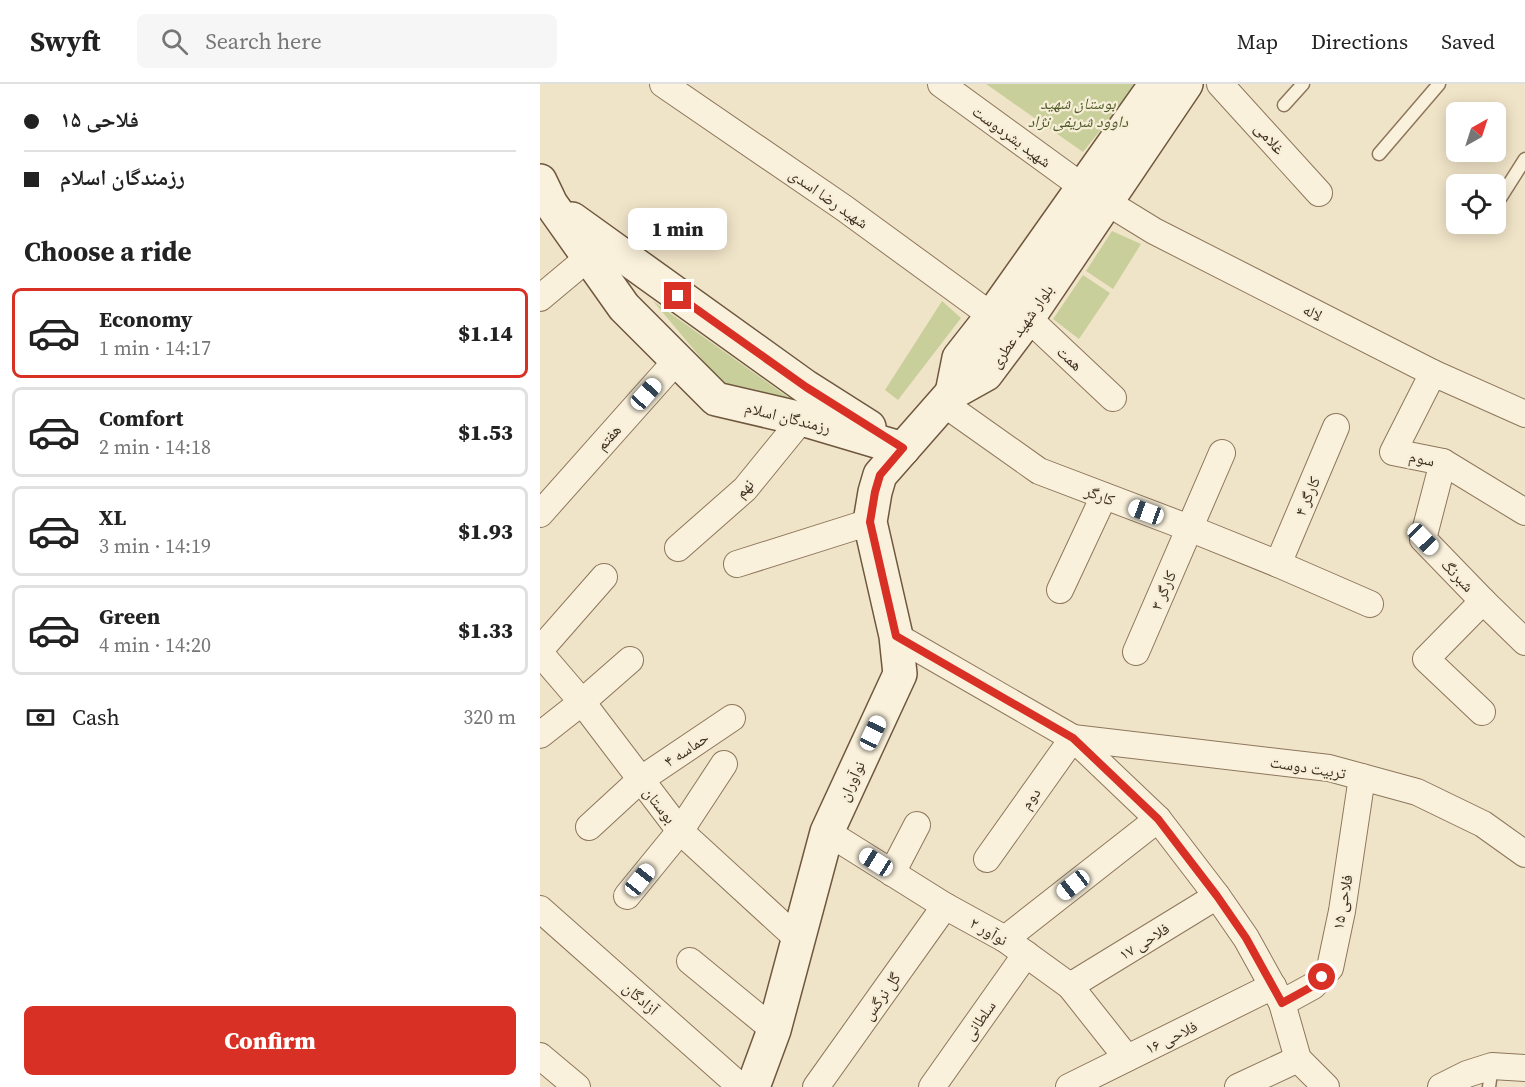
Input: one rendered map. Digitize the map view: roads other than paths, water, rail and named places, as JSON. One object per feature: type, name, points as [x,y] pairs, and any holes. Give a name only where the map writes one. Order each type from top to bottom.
[{"type":"street","name":"شهید رضا اسدی","points":[[663,84],[844,208],[992,316]]},
{"type":"street","name":"شهید بشردوست","points":[[941,84],[1095,195]]},
{"type":"street","name":"بلوار شهید عطری","points":[[947,398],[986,374],[1028,318],[1156,84]]},
{"type":"street","name":"بلوار شهید عطری","points":[[947,398],[959,358],[1186,84]]},
{"type":"street","name":"غلامی","points":[[1220,84],[1319,192]]},
{"type":"street","name":"رزمندگان اسلام","points":[[546,193],[624,306],[716,399],[802,419],[903,448]]},
{"type":"street","name":"رزمندگان اسلام","points":[[546,193],[806,387],[903,448]]},
{"type":"street","name":"لاله","points":[[1095,195],[1154,231],[1433,373],[1525,414]]},
{"type":"street","points":[[540,297],[589,258]]},
{"type":"street","name":"همت","points":[[1028,318],[1113,398]]},
{"type":"street","name":"هفتم","points":[[540,514],[676,360]]},
{"type":"street","name":"سوم","points":[[1433,373],[1393,452],[1443,462],[1525,512]]},
{"type":"street","name":"نوآوران","points":[[753,1087],[774,1030],[827,832],[900,674],[896,636],[870,522],[875,492],[880,475],[947,398]]},
{"type":"street","name":"کارگر","points":[[947,398],[1039,471],[1189,528],[1370,604]]},
{"type":"street","name":"نهم","points":[[678,548],[745,489],[802,419]]},
{"type":"street","name":"کارگر ۴","points":[[1278,564],[1336,427]]},
{"type":"street","name":"کارگر ۳","points":[[1136,652],[1222,453]]},
{"type":"street","name":"شبرنگ","points":[[1443,462],[1423,539],[1525,642]]},
{"type":"street","points":[[1060,590],[1104,496]]},
{"type":"street","points":[[737,564],[870,522]]},
{"type":"street","points":[[540,652],[604,577]]},
{"type":"street","points":[[1482,712],[1426,659],[1483,601]]},
{"type":"street","points":[[896,636],[1073,738],[1158,819],[1246,938],[1278,995],[1298,1059],[1326,1087]]},
{"type":"street","name":"بوستان","points":[[540,652],[582,702],[680,831],[799,940]]},
{"type":"street","points":[[540,735],[630,660]]},
{"type":"street","name":"حماسه ۴","points":[[589,827],[640,780],[732,718]]},
{"type":"street","name":"تربیت دوست","points":[[1073,738],[1329,768],[1417,792],[1483,824],[1525,854]]},
{"type":"street","name":"دوم","points":[[987,859],[1073,738]]},
{"type":"street","points":[[627,896],[680,831],[724,764]]},
{"type":"street","name":"فلاحی ۱۵","points":[[1278,995],[1313,986],[1330,968],[1342,911],[1362,777]]},
{"type":"street","points":[[1005,939],[1158,819]]},
{"type":"street","points":[[892,873],[917,825]]},
{"type":"street","name":"نوآور ۲","points":[[827,832],[945,906],[1005,939],[1070,987],[1127,1058]]},
{"type":"street","name":"فلاحی ۱۷","points":[[1070,987],[1217,896]]},
{"type":"street","name":"گل نرگس","points":[[816,1087],[945,906]]},
{"type":"street","name":"آزادگان","points":[[540,909],[741,1087]]},
{"type":"street","name":"سلطانی","points":[[932,1087],[1026,954]]},
{"type":"street","points":[[690,961],[774,1030]]},
{"type":"street","name":"فلاحی ۱۶","points":[[1069,1087],[1127,1058],[1278,995]]},
{"type":"street","points":[[540,1056],[577,1087]]},
{"type":"street","points":[[1238,1087],[1298,1059]]},
{"type":"street","points":[[1441,1087],[1467,1074],[1491,1076],[1525,1068]]},
{"type":"lane","points":[[1284,105],[1303,84]]},
{"type":"lane","points":[[1379,154],[1439,84]]},
{"type":"lane","points":[[1506,189],[1525,159]]},
{"type":"park label","name":"بوستان شهید داوود شریفی نژاد","points":[[1078,112]]}]
